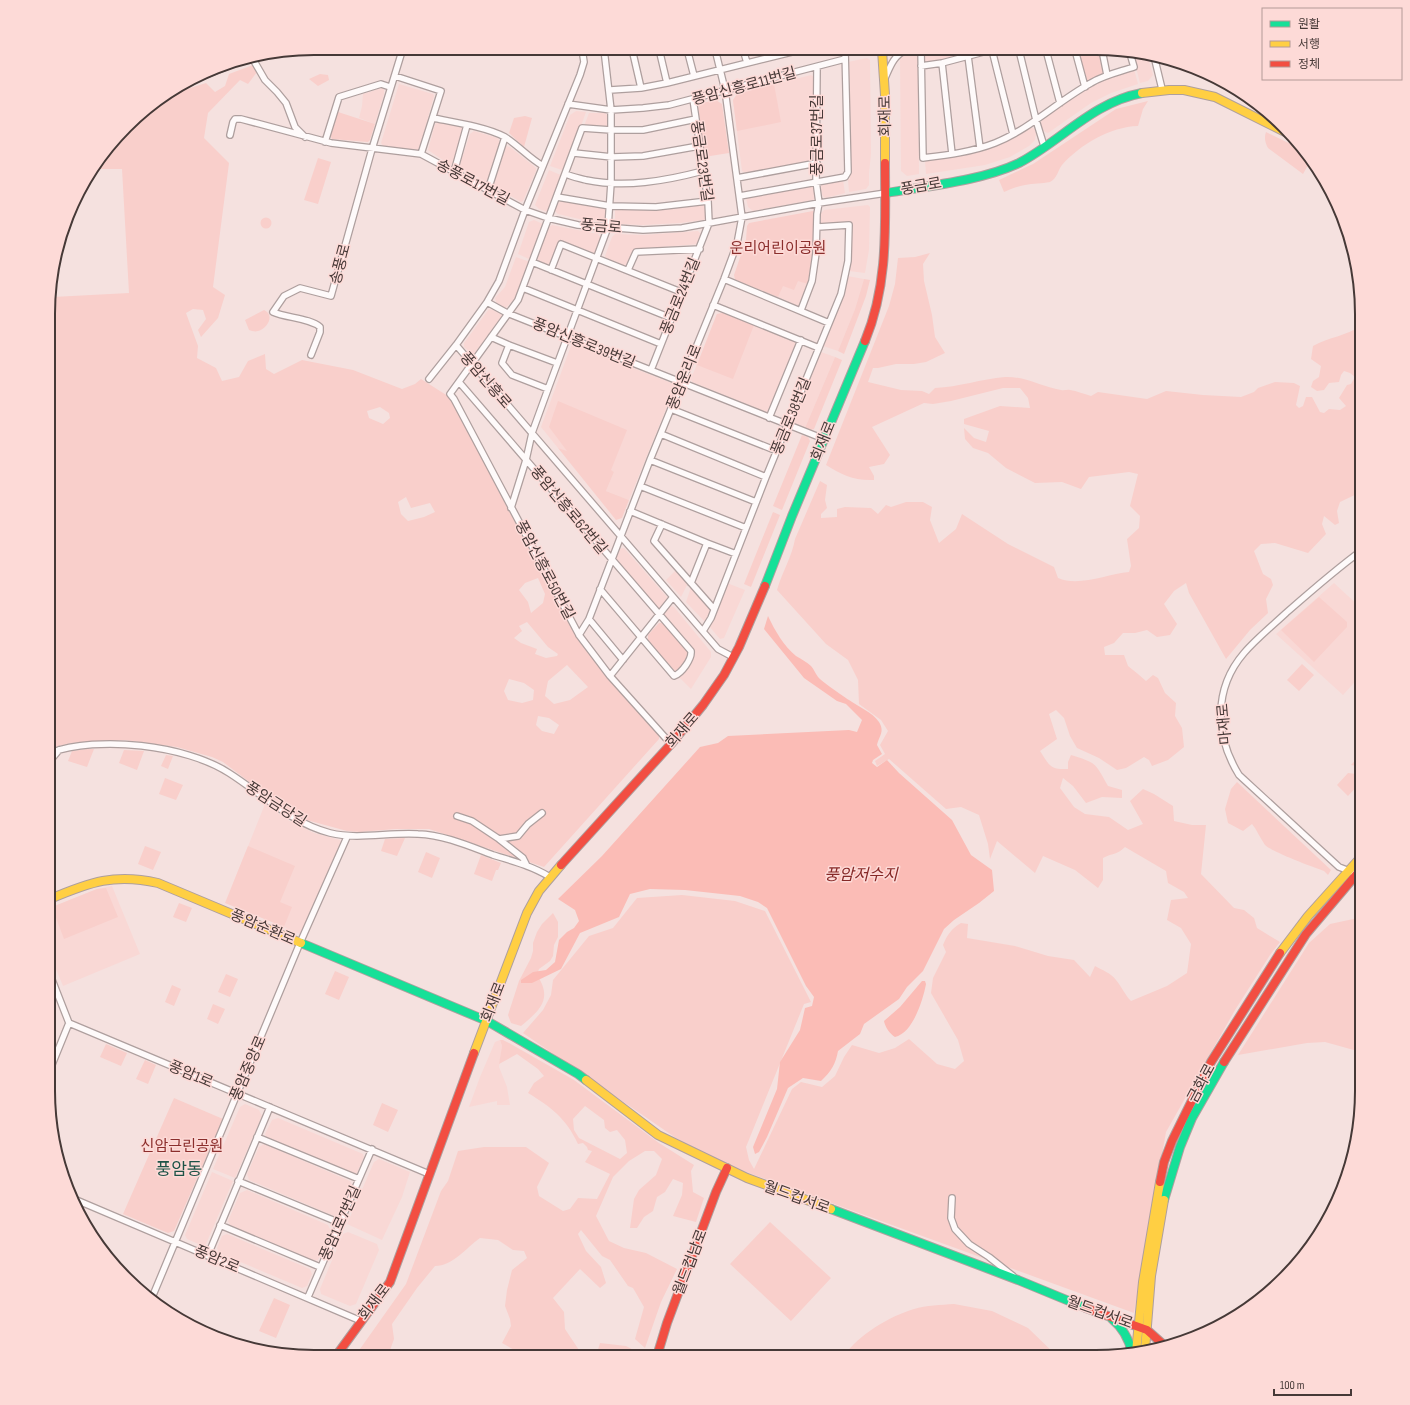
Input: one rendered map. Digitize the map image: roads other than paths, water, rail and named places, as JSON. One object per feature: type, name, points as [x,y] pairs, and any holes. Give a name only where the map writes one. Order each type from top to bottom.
[{"type":"main road","name":"회재로","points":[[340,1350],[390,1282],[468,1068],[527,913],[539,891],[671,744],[710,697],[739,647],[759,600],[792,516],[867,336],[876,308],[885,254],[886,193],[882,55]]},
{"type":"main road","name":"풍금로","points":[[886,193],[986,174],[1013,165],[1044,146],[1094,111],[1141,92],[1162,89],[1204,93],[1275,127]]},
{"type":"main road","name":"금화로","points":[[1137,1347],[1143,1282],[1157,1197],[1164,1162],[1172,1141],[1211,1062],[1279,954],[1308,916],[1355,863]]},
{"type":"main road","name":"금화로","points":[[1145,1345],[1151,1282],[1162,1208],[1180,1146],[1192,1118],[1223,1064],[1306,934],[1355,878]]},
{"type":"main road","name":"풍암순환로","points":[[55,897],[90,883],[105,879],[143,879],[158,883],[472,1014]]},
{"type":"main road","name":"월드컵서로","points":[[472,1014],[487,1021],[578,1074],[658,1134],[747,1178],[1147,1330]]},
{"type":"main road","name":"월드컵남로","points":[[659,1350],[713,1199],[727,1168]]},
{"type":"main road","points":[[1110,1317],[1124,1330],[1131,1348]]},
{"type":"main road","points":[[1147,1330],[1160,1342]]},
{"type":"street","name":"송풍로","points":[[311,355],[320,332],[320,327],[316,323],[282,316],[272,312],[284,296],[300,288],[331,296],[372,148],[401,55]]},
{"type":"street","name":"풍암신흥로","points":[[583,55],[584,62],[525,210],[500,279],[487,302],[456,345],[718,649],[733,657]]},
{"type":"street","name":"풍암신흥로62번길","points":[[511,508],[526,460],[532,433],[557,363],[598,258],[608,227],[612,157],[610,90],[605,55]]},
{"type":"street","points":[[633,55],[641,88]]},
{"type":"street","points":[[660,55],[667,83]]},
{"type":"street","points":[[689,55],[694,76]]},
{"type":"street","name":"풍암운리로","points":[[579,635],[589,619],[650,460],[714,305],[737,244],[742,217],[740,196],[725,90],[716,55]]},
{"type":"street","points":[[745,55],[747,63]]},
{"type":"street","points":[[610,90],[641,88],[667,83],[778,55]]},
{"type":"street","points":[[740,196],[816,181],[845,177],[848,172],[845,55]]},
{"type":"street","points":[[884,78],[898,55]]},
{"type":"street","points":[[921,55],[923,158],[952,154],[995,143],[1036,120],[1084,87],[1107,75],[1134,67],[1132,57]]},
{"type":"street","points":[[921,66],[942,63],[972,55]]},
{"type":"street","points":[[992,55],[1013,134]]},
{"type":"street","points":[[1021,55],[1036,120],[1044,146]]},
{"type":"street","points":[[1047,55],[1060,103]]},
{"type":"street","points":[[1076,55],[1084,87]]},
{"type":"street","points":[[1103,55],[1107,75]]},
{"type":"street","points":[[968,56],[980,148]]},
{"type":"street","name":"풍암신흥로11번길","points":[[568,104],[611,110],[649,108],[693,99],[845,59]]},
{"type":"street","points":[[255,62],[265,80],[286,103],[295,127],[305,137]]},
{"type":"street","points":[[1155,62],[1162,89]]},
{"type":"street","points":[[942,63],[952,154]]},
{"type":"street","name":"풍금로37번길","points":[[817,67],[816,181],[819,203]]},
{"type":"street","name":"송풍로17번길","points":[[394,76],[441,91],[421,154]]},
{"type":"street","points":[[324,142],[339,96],[381,84],[390,87]]},
{"type":"street","name":"풍금로23번길","points":[[693,99],[708,201],[709,223]]},
{"type":"street","points":[[432,118],[489,131],[505,137],[543,166]]},
{"type":"street","name":"송풍로17번길","points":[[230,135],[232,122],[235,119],[324,142],[421,154],[525,210]]},
{"type":"street","points":[[611,130],[643,130],[696,119]]},
{"type":"street","points":[[454,172],[467,126]]},
{"type":"street","name":"풍암신흥로50번길","points":[[611,130],[582,128],[574,153],[518,300],[507,313],[450,394],[579,635],[610,676],[671,744]]},
{"type":"street","points":[[488,190],[505,137]]},
{"type":"street","points":[[574,153],[612,157],[643,156],[699,146]]},
{"type":"street","points":[[737,178],[817,163]]},
{"type":"street","points":[[566,174],[611,183],[654,182],[703,171]]},
{"type":"street","name":"풍금로","points":[[525,210],[548,218],[578,225],[643,230],[674,228],[709,223],[819,203],[886,193]]},
{"type":"street","points":[[557,197],[610,206],[656,207],[708,201]]},
{"type":"street","points":[[801,310],[812,281],[816,254],[818,227],[817,214],[819,203]]},
{"type":"street","name":"풍금로24번길","points":[[651,370],[709,223]]},
{"type":"street","name":"풍금로38번길","points":[[703,630],[711,618],[766,477],[841,294],[848,261],[849,225],[818,227]]},
{"type":"street","points":[[551,270],[561,244],[682,292]]},
{"type":"street","points":[[628,270],[636,252],[700,249]]},
{"type":"street","points":[[532,262],[671,318]]},
{"type":"street","points":[[724,279],[829,323]]},
{"type":"street","points":[[523,288],[578,309],[661,344]]},
{"type":"street","name":"풍암신흥로39번길","points":[[487,302],[507,313],[824,439]]},
{"type":"street","points":[[714,305],[819,348]]},
{"type":"street","points":[[491,337],[557,363]]},
{"type":"street","points":[[770,418],[801,340]]},
{"type":"street","points":[[429,379],[456,345]]},
{"type":"street","points":[[509,345],[502,363],[512,375],[548,389]]},
{"type":"street","points":[[459,382],[526,460]]},
{"type":"street","points":[[671,409],[777,451]]},
{"type":"street","points":[[661,434],[766,477]]},
{"type":"street","name":"풍암신흥로62번길","points":[[526,460],[611,560],[692,651],[692,656],[679,674],[674,676],[642,638]]},
{"type":"street","points":[[650,460],[756,502]]},
{"type":"street","points":[[640,486],[746,528]]},
{"type":"street","points":[[630,511],[736,554]]},
{"type":"street","points":[[662,524],[654,541],[714,609]]},
{"type":"street","points":[[691,583],[708,543]]},
{"type":"street","name":"마재로","points":[[1355,556],[1303,598],[1244,653],[1233,668],[1226,683],[1221,698],[1220,709],[1224,742],[1231,762],[1239,775],[1339,867],[1348,871],[1355,872]]},
{"type":"street","points":[[600,589],[642,638]]},
{"type":"street","points":[[610,676],[642,638],[673,597]]},
{"type":"street","points":[[589,619],[624,660]]},
{"type":"street","name":"풍암금당길","points":[[55,751],[90,745],[123,744],[175,751],[195,756],[228,772],[290,816],[317,830],[347,837],[398,834],[433,836],[454,841],[539,870],[550,877]]},
{"type":"street","points":[[55,755],[59,750]]},
{"type":"street","points":[[499,839],[518,836],[528,824],[542,813]]},
{"type":"street","points":[[458,816],[472,821],[499,839],[523,858],[527,866]]},
{"type":"street","name":"풍암중앙로","points":[[154,1295],[300,943],[347,837]]},
{"type":"street","points":[[55,987],[69,1023],[55,1057]]},
{"type":"street","name":"풍암1로","points":[[69,1023],[429,1174]]},
{"type":"street","points":[[208,1255],[270,1107]]},
{"type":"street","points":[[258,1137],[359,1180]]},
{"type":"street","name":"풍암1로7번길","points":[[308,1297],[372,1149]]},
{"type":"street","points":[[238,1181],[340,1223]]},
{"type":"street","points":[[952,1198],[950,1218],[955,1229],[969,1244],[989,1257],[1018,1280]]},
{"type":"street","name":"풍암2로","points":[[80,1200],[308,1297],[360,1321]]},
{"type":"street","points":[[220,1225],[320,1267]]},
{"type":"water","name":"풍암저수지","points":[[768,616],[777,633],[788,648],[796,656],[811,666],[820,679],[876,718],[882,729],[877,745],[882,754],[873,760],[872,763],[877,767],[887,760],[899,773],[952,820],[971,855],[992,870],[994,891],[944,929],[923,971],[907,987],[899,999],[864,1024],[860,1034],[838,1051],[832,1067],[821,1081],[803,1078],[788,1088],[767,1137],[759,1152],[755,1154],[753,1147],[777,1089],[780,1062],[800,1030],[805,1008],[812,1006],[814,997],[806,986],[767,908],[758,902],[740,896],[685,890],[650,889],[630,894],[619,917],[580,933],[561,969],[532,983],[521,983],[521,980],[533,972],[546,970],[555,962],[559,940],[567,932],[574,928],[579,921],[575,910],[558,899],[602,856],[700,747],[718,743],[728,736],[849,730],[857,732],[862,720],[846,704],[837,701],[804,678],[764,629]]},
{"type":"water","points":[[922,981],[925,981],[926,984],[920,1007],[912,1023],[907,1029],[895,1037],[885,1026],[884,1021],[900,1007]]},
{"type":"district","name":"풍암동","points":[[179,1169]]},
{"type":"park label","name":"운리어린이공원","points":[[778,248]]},
{"type":"park label","name":"신암근린공원","points":[[182,1146]]}]
